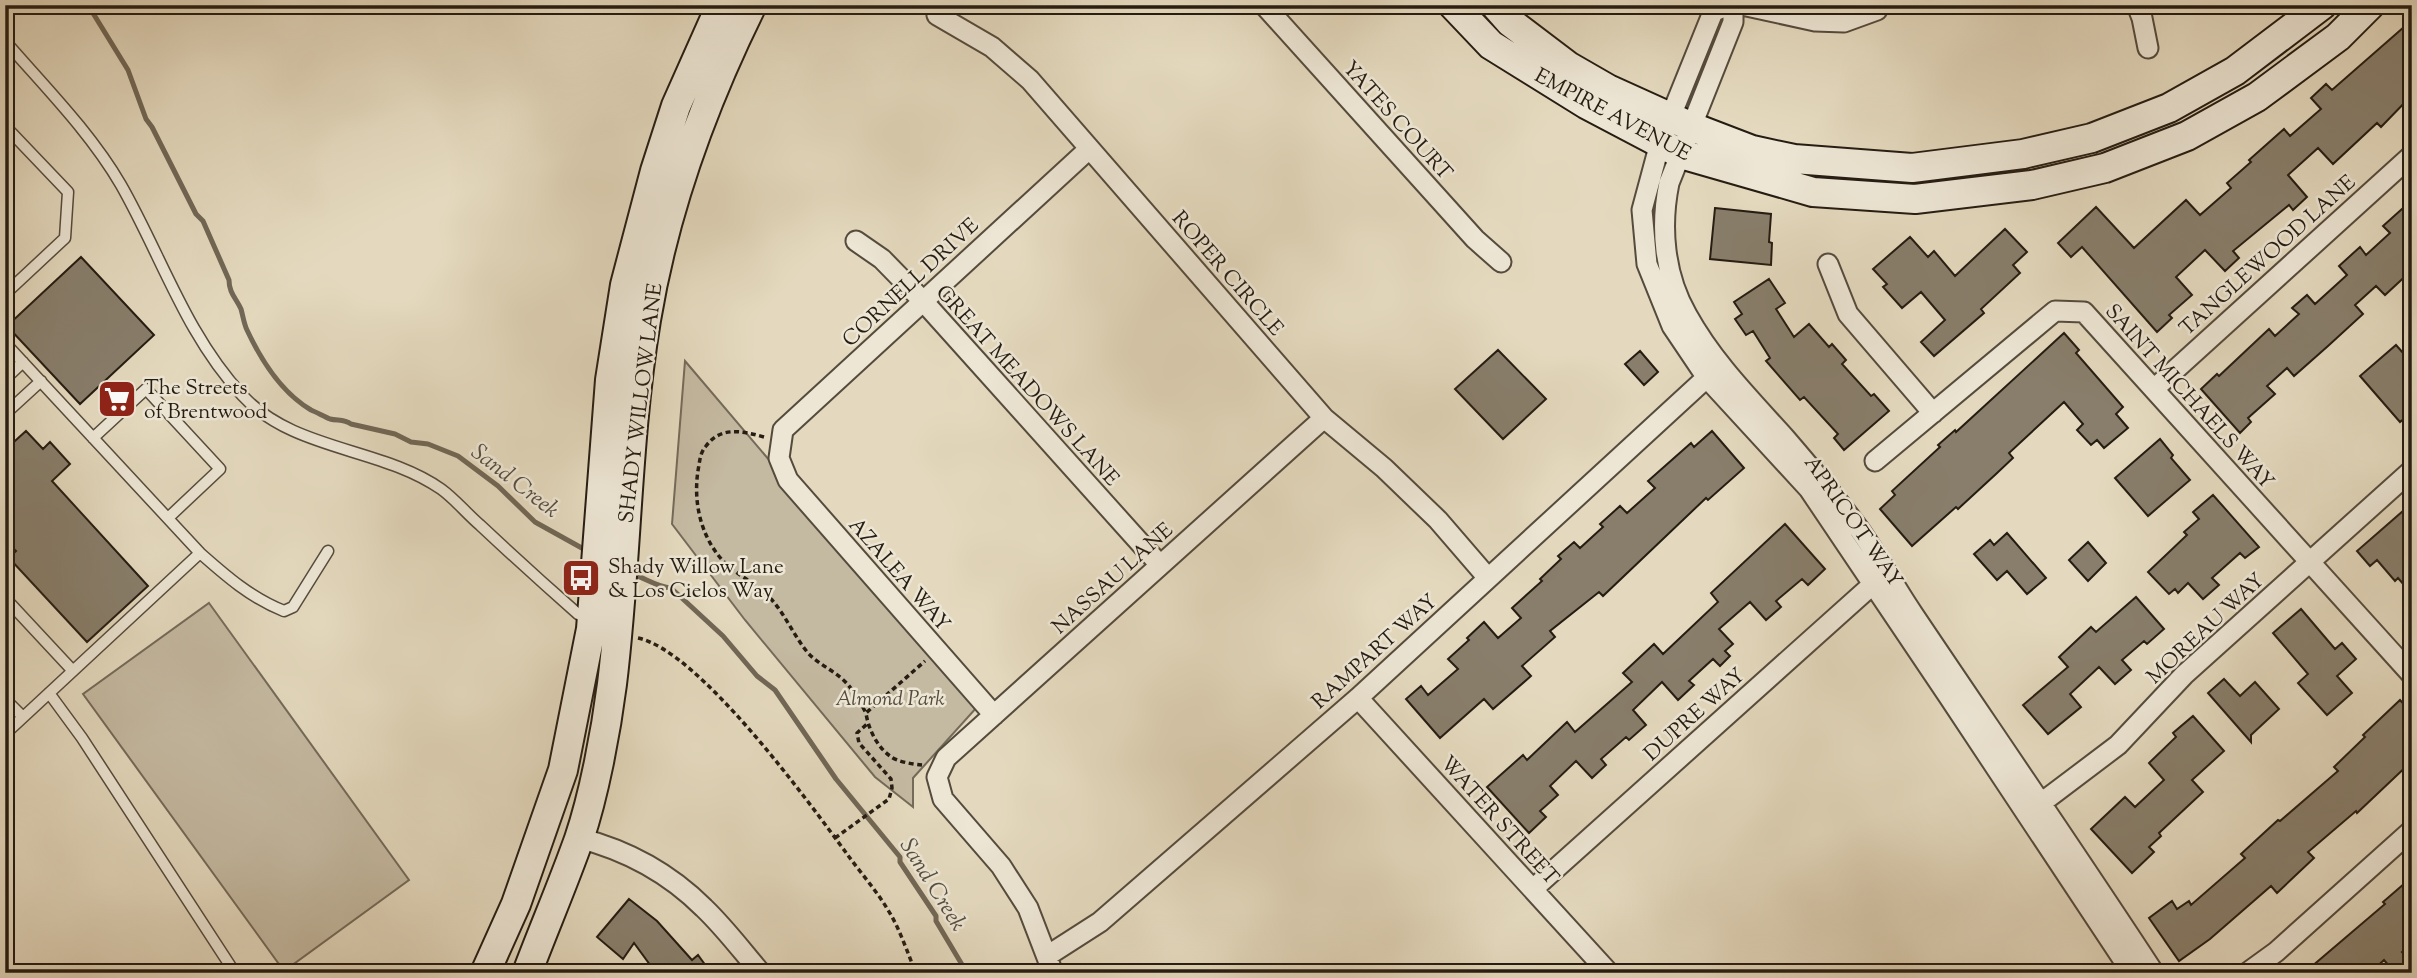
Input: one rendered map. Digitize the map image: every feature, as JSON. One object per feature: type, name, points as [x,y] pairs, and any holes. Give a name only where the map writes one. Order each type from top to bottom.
[{"type":"main road","name":"SHADY WILLOW LANE","points":[[527,973],[579,838],[594,781],[612,685],[601,610],[597,523],[610,380],[625,285],[655,171],[676,106],[721,5]]},
{"type":"main road","name":"EMPIRE AVENUE","points":[[1453,5],[1491,45],[1586,104],[1671,149],[1813,192],[1915,199],[2032,185],[2105,168],[2187,136],[2257,97],[2339,37],[2370,5]]},
{"type":"main road","name":"EMPIRE AVENUE","points":[[1495,5],[1510,22],[1568,66],[1608,89],[1681,122],[1752,149],[1794,159],[1912,168],[2023,154],[2092,138],[2169,108],[2235,71],[2322,5]]},
{"type":"main road","name":"SHADY WILLOW LANE","points":[[485,973],[516,904],[563,770],[601,610],[624,534],[646,320],[667,225],[693,141],[748,7]]},
{"type":"street","name":"ROPER CIRCLE","points":[[943,5],[937,15],[992,47],[1021,72],[1324,418],[1438,520],[1488,578]]},
{"type":"street","name":"YATES COURT","points":[[1264,5],[1475,239],[1500,262]]},
{"type":"street","name":"APRICOT WAY","points":[[1731,5],[1713,12],[1681,122],[1642,211],[1647,264],[1672,326],[1713,371],[1880,578],[2035,808],[2154,973]]},
{"type":"street","points":[[1742,5],[1815,21],[1844,22],[1877,10]]},
{"type":"street","points":[[2137,5],[2148,48]]},
{"type":"street","name":"CORNELL DRIVE","points":[[780,450],[783,430],[1089,149]]},
{"type":"street","name":"TANGLEWOOD LANE","points":[[2154,389],[2412,155]]},
{"type":"street","name":"GREAT MEADOWS LANE","points":[[856,241],[882,259],[923,301],[1160,565]]},
{"type":"street","points":[[1828,264],[1848,314],[1933,413]]},
{"type":"street","name":"SAINT MICHAELS WAY","points":[[1875,461],[2055,310],[2084,312],[2412,675]]},
{"type":"street","name":"RAMPART WAY","points":[[1050,964],[1358,698],[1713,371]]},
{"type":"street","name":"NASSAU LANE","points":[[939,773],[947,758],[1324,418]]},
{"type":"street","name":"AZALEA WAY","points":[[780,450],[788,480],[994,715]]},
{"type":"street","name":"MOREAU WAY","points":[[2035,808],[2118,745],[2185,675],[2412,470]]},
{"type":"street","name":"DUPRE WAY","points":[[1533,889],[1880,578]]},
{"type":"street","name":"WATER STREET","points":[[1358,698],[1609,973]]},
{"type":"street","points":[[939,773],[943,799],[1001,866],[1028,908],[1050,964]]},
{"type":"street","name":"APRICOT WAY","points":[[2035,808],[2132,973]]},
{"type":"street","points":[[2246,973],[2276,952],[2412,830]]},
{"type":"street","points":[[579,838],[608,845],[650,866],[704,907],[761,973]]},
{"type":"lane","points":[[5,41],[76,121],[121,184],[189,318],[210,354],[242,395],[258,410],[299,433],[391,463],[441,489],[578,614],[601,610]]},
{"type":"lane","points":[[5,126],[68,192],[65,238],[5,294]]},
{"type":"lane","points":[[5,343],[200,553],[230,580],[284,611],[293,607],[328,551]]},
{"type":"lane","points":[[5,379],[23,362]]},
{"type":"lane","points":[[5,414],[41,381]]},
{"type":"lane","points":[[93,438],[146,389],[220,469],[168,518]]},
{"type":"lane","points":[[5,734],[200,553]]},
{"type":"lane","points":[[5,598],[73,671]]},
{"type":"lane","points":[[49,693],[82,738],[235,973]]},
{"type":"lane","points":[[5,699],[23,718]]},
{"type":"path","points":[[780,450],[743,432],[726,431],[712,438],[702,450],[695,486],[703,527],[713,549],[744,580],[772,599],[817,663],[829,668],[849,685],[866,713],[867,724],[891,758],[939,773]]},
{"type":"path","points":[[646,640],[681,660],[732,711],[804,795],[888,910],[916,973]]},
{"type":"path","points":[[866,713],[925,661]]},
{"type":"path","points":[[835,838],[889,799],[891,779],[859,743],[857,733],[867,724]]},
{"type":"green space","name":"Almond Park","points":[[685,361],[978,706],[913,778],[913,807],[875,777],[745,620],[672,524]]},
{"type":"green space","points":[[209,603],[409,880],[284,971],[83,694]]},
{"type":"building","points":[[2412,20],[2412,95],[2381,127],[2377,123],[2333,164],[2318,148],[2288,175],[2307,197],[2293,210],[2289,205],[2233,251],[2239,258],[2225,271],[2205,250],[2176,277],[2192,295],[2169,315],[2172,318],[2157,332],[2082,247],[2071,257],[2058,243],[2096,207],[2134,248],[2186,200],[2200,215],[2231,188],[2227,183],[2251,162],[2249,160],[2284,129],[2290,136],[2321,109],[2311,98],[2326,84],[2332,90]]},
{"type":"building","points":[[2412,200],[2412,270],[2385,295],[2376,286],[2355,305],[2363,314],[2294,376],[2287,368],[2267,386],[2275,394],[2248,418],[2251,422],[2240,433],[2201,389],[2217,374],[2219,376],[2269,329],[2275,336],[2299,314],[2292,308],[2307,295],[2315,304],[2347,275],[2339,266],[2360,247],[2366,255],[2390,233],[2383,226]]},
{"type":"building","points":[[1715,208],[1771,214],[1771,265],[1710,259]]},
{"type":"building","points":[[2005,229],[2027,252],[2013,265],[2020,273],[1981,309],[1984,313],[1934,356],[1921,342],[1945,320],[1921,292],[1902,308],[1883,287],[1887,284],[1873,269],[1910,237],[1928,257],[1934,251],[1955,276]]},
{"type":"building","points":[[81,257],[154,335],[80,404],[7,326]]},
{"type":"building","points":[[1769,279],[1785,303],[1776,309],[1794,337],[1809,324],[1829,347],[1832,344],[1846,360],[1842,364],[1871,396],[1874,394],[1889,411],[1844,450],[1834,438],[1838,434],[1804,397],[1800,400],[1766,361],[1770,358],[1753,331],[1746,335],[1735,319],[1742,314],[1734,302]]},
{"type":"building","points":[[2064,333],[2079,350],[2076,353],[2123,407],[2116,414],[2128,428],[2104,448],[2097,440],[2091,445],[2077,430],[2083,424],[2064,402],[2009,453],[2013,458],[1958,509],[1956,507],[1912,546],[1880,509],[1895,495],[1892,491],[1940,447],[1938,445],[1955,430],[1956,432]]},
{"type":"building","points":[[2396,345],[2412,363],[2412,412],[2400,422],[2360,376]]},
{"type":"building","points":[[1498,350],[1546,399],[1503,439],[1455,389]]},
{"type":"building","points":[[1640,351],[1658,372],[1644,385],[1625,364]]},
{"type":"building","points":[[26,431],[43,449],[50,442],[70,464],[52,481],[148,586],[87,642],[9,558],[16,551],[5,540],[5,450]]},
{"type":"building","points":[[1712,431],[1744,468],[1708,500],[1706,498],[1603,596],[1599,592],[1550,631],[1555,637],[1522,666],[1531,676],[1493,709],[1484,699],[1440,738],[1406,699],[1421,686],[1428,695],[1458,669],[1448,659],[1484,622],[1498,638],[1521,618],[1512,608],[1542,581],[1540,579],[1561,559],[1558,556],[1574,542],[1580,548],[1603,527],[1600,524],[1620,506],[1627,513],[1655,488],[1648,481],[1691,443],[1694,447]]},
{"type":"building","points":[[2160,439],[2173,455],[2171,458],[2190,480],[2148,516],[2115,478]]},
{"type":"building","points":[[2213,495],[2259,547],[2245,558],[2240,553],[2212,578],[2219,585],[2203,599],[2188,583],[2178,593],[2175,589],[2169,594],[2148,572],[2187,535],[2184,532],[2199,519],[2193,512]]},
{"type":"building","points":[[2403,511],[2412,521],[2412,594],[2398,578],[2395,581],[2377,560],[2370,566],[2357,551]]},
{"type":"building","points":[[1785,524],[1825,569],[1808,585],[1802,579],[1776,601],[1781,607],[1766,620],[1750,602],[1719,629],[1733,644],[1725,651],[1730,656],[1720,666],[1713,659],[1689,681],[1694,685],[1678,700],[1662,682],[1633,710],[1646,725],[1629,740],[1626,737],[1601,759],[1606,765],[1592,778],[1576,761],[1550,786],[1558,795],[1540,811],[1546,817],[1529,833],[1487,787],[1523,755],[1527,760],[1567,722],[1575,732],[1632,682],[1623,673],[1654,644],[1663,654],[1718,602],[1711,593]]},
{"type":"building","points":[[2007,533],[2046,578],[2027,594],[2007,571],[1997,580],[1974,554],[1990,540],[1994,545]]},
{"type":"building","points":[[2088,542],[2106,563],[2088,581],[2069,560]]},
{"type":"building","points":[[2136,597],[2164,629],[2147,644],[2144,641],[2122,660],[2131,670],[2115,684],[2099,667],[2070,694],[2081,707],[2048,734],[2023,705],[2068,667],[2059,657],[2091,627],[2096,632]]},
{"type":"building","points":[[2301,609],[2335,649],[2342,643],[2356,659],[2337,676],[2352,693],[2327,715],[2298,683],[2308,674],[2273,633]]},
{"type":"building","points":[[2224,679],[2240,696],[2255,682],[2279,709],[2251,735],[2251,742],[2208,693]]},
{"type":"building","points":[[2400,700],[2412,713],[2412,761],[2357,813],[2356,811],[2308,852],[2314,858],[2277,893],[2271,886],[2210,939],[2179,961],[2149,918],[2172,901],[2177,909],[2189,901],[2191,905],[2245,858],[2241,854],[2278,820],[2338,771],[2334,767]]},
{"type":"building","points":[[2193,716],[2224,751],[2192,780],[2203,792],[2159,833],[2161,836],[2149,847],[2154,852],[2132,873],[2091,829],[2125,797],[2135,807],[2164,780],[2149,763],[2176,737],[2173,733]]},
{"type":"building","points":[[2412,877],[2412,943],[2402,952],[2412,963],[2401,973],[2395,973],[2384,960],[2370,973],[2304,973],[2385,904],[2383,902]]},
{"type":"building","points":[[629,899],[657,921],[692,960],[698,955],[711,973],[656,973],[634,943],[623,959],[597,937]]},
{"type":"waterway","name":"Sand Creek","points":[[88,5],[128,70],[146,119],[196,214],[203,221],[229,280],[231,292],[241,309],[247,330],[266,364],[291,395],[311,410],[330,419],[395,434],[411,442],[428,444],[458,456],[498,486],[535,522],[589,552]]},
{"type":"waterway","name":"Sand Creek","points":[[632,574],[671,588],[723,636],[757,676],[775,690],[836,779],[900,857],[900,862],[936,916],[936,921],[967,973]]},
{"type":"place","name":"The Streets of Brentwood","points":[[117,399]]},
{"type":"place","name":"Shady Willow Lane & Los Cielos Way","points":[[581,578]]}]
